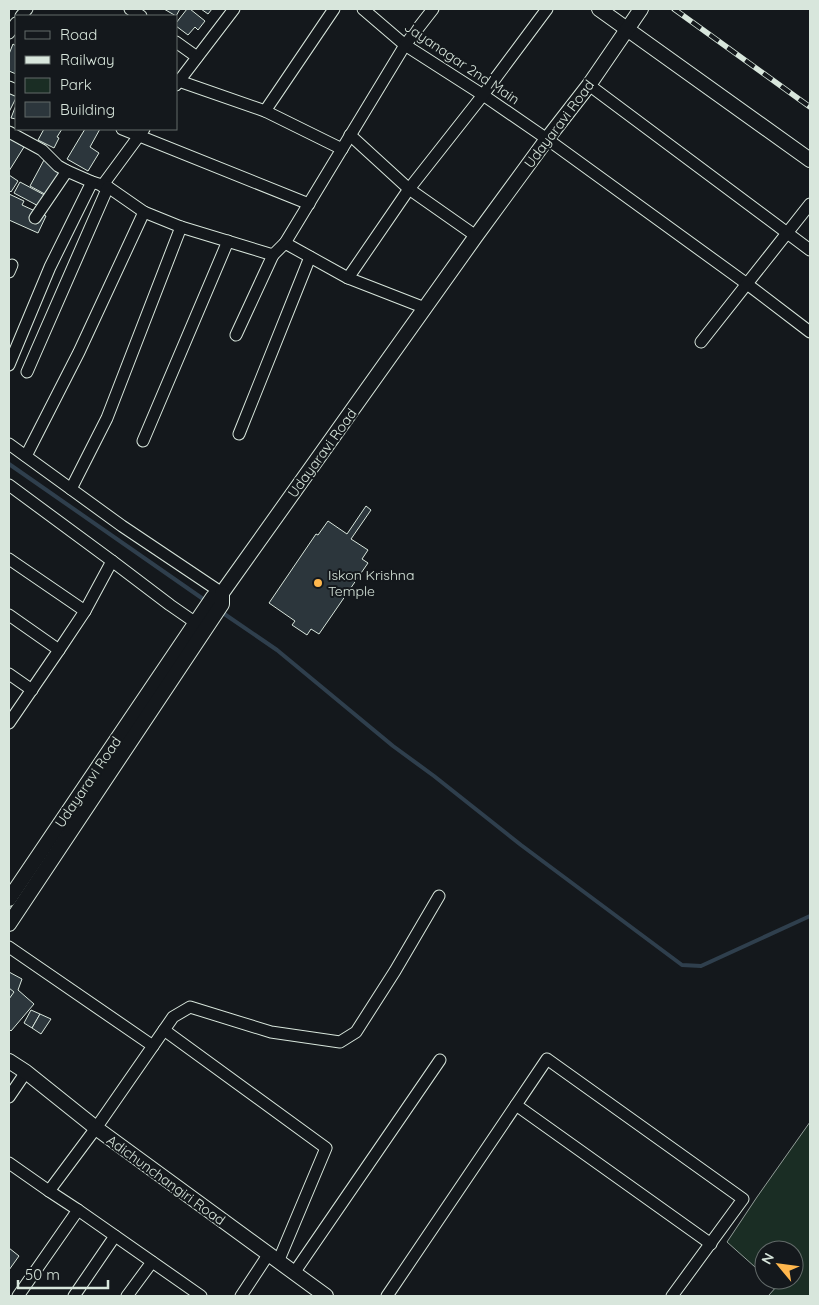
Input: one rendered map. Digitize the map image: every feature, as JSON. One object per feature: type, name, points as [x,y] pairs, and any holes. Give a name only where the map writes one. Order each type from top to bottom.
[{"type":"street","points":[[178,81],[234,9]]},
{"type":"street","points":[[265,111],[334,9]]},
{"type":"street","name":"Jayanagar 2nd Main","points":[[363,9],[405,45],[547,139],[810,332]]},
{"type":"street","points":[[236,335],[273,254],[285,243],[405,45],[433,9]]},
{"type":"street","points":[[348,278],[409,189],[548,9]]},
{"type":"street","points":[[600,9],[810,160]]},
{"type":"street","name":"Udayaravi Road","points":[[9,899],[200,623],[476,236],[589,84],[641,9]]},
{"type":"street","points":[[178,43],[197,57]]},
{"type":"street","points":[[178,82],[265,111],[342,149]]},
{"type":"street","points":[[589,84],[810,250]]},
{"type":"street","points":[[128,130],[141,132],[308,204]]},
{"type":"street","points":[[9,132],[42,150],[67,172],[101,185],[144,212],[181,227],[273,254]]},
{"type":"street","points":[[9,364],[50,267],[101,185],[141,132]]},
{"type":"street","points":[[350,136],[409,189],[476,236]]},
{"type":"street","points":[[35,218],[67,172]]},
{"type":"street","points":[[27,372],[101,185]]},
{"type":"street","points":[[701,342],[810,204]]},
{"type":"street","points":[[26,456],[79,352],[144,212]]},
{"type":"street","points":[[71,489],[107,418],[181,227]]},
{"type":"street","points":[[143,441],[228,241]]},
{"type":"street","points":[[285,243],[348,278],[425,308]]},
{"type":"street","points":[[239,434],[310,258]]},
{"type":"street","points":[[9,444],[219,598]]},
{"type":"street","points":[[9,486],[170,605],[200,623],[9,924]]},
{"type":"street","points":[[9,558],[85,611]]},
{"type":"street","points":[[9,723],[85,611],[112,561]]},
{"type":"street","points":[[9,614],[59,650]]},
{"type":"street","points":[[9,674],[32,690]]},
{"type":"street","points":[[49,1191],[96,1128],[173,1017],[190,1006],[271,1032],[340,1042],[356,1032],[395,971],[439,896]]},
{"type":"street","points":[[9,947],[153,1046]]},
{"type":"street","points":[[164,1030],[326,1148],[273,1258],[241,1296]]},
{"type":"street","points":[[387,1296],[547,1058],[743,1199],[672,1296]]},
{"type":"street","name":"Adichunchangiri Road","points":[[9,1060],[96,1128],[326,1296]]},
{"type":"street","points":[[294,1273],[440,1060]]},
{"type":"street","points":[[9,1097],[26,1072]]},
{"type":"street","points":[[516,1105],[711,1244]]},
{"type":"street","points":[[9,1164],[152,1262],[184,1291],[201,1296]]},
{"type":"street","points":[[18,1296],[78,1210]]},
{"type":"street","points":[[74,1296],[115,1236]]},
{"type":"street","points":[[127,1296],[152,1262]]},
{"type":"green space","points":[[810,1122],[810,1296],[769,1295],[773,1290],[804,1290],[804,1240],[754,1240],[754,1266],[727,1242]]},
{"type":"building","points":[[164,9],[180,9],[177,15]]},
{"type":"building","points":[[187,9],[190,9],[205,21],[198,30],[195,27],[188,35],[178,28],[178,20]]},
{"type":"building","points":[[201,9],[212,9],[208,14]]},
{"type":"building","points":[[13,44],[15,45],[15,74],[9,71],[9,54]]},
{"type":"building","points":[[9,91],[15,94],[15,100],[9,112]]},
{"type":"building","points":[[15,108],[15,119],[11,118]]},
{"type":"building","points":[[43,130],[61,130],[54,148],[38,140]]},
{"type":"building","points":[[84,130],[99,130],[90,147],[99,153],[88,171],[67,159]]},
{"type":"building","points":[[9,138],[24,147],[9,171]]},
{"type":"building","points":[[44,160],[67,172],[52,198],[30,186]]},
{"type":"building","points":[[9,175],[18,181],[11,192],[9,190]]},
{"type":"building","points":[[20,182],[50,198],[44,209],[14,193]]},
{"type":"building","points":[[9,194],[24,201],[22,205],[46,216],[38,233],[9,220]]},
{"type":"building","name":"Iskon Krishna Temple","points":[[366,506],[371,510],[351,539],[368,550],[362,559],[368,563],[319,634],[311,629],[307,635],[292,625],[295,621],[269,603],[316,534],[318,535],[328,521],[347,534]]},
{"type":"building","points":[[9,972],[22,979],[18,990],[34,1004],[11,1031],[9,1029]]},
{"type":"building","points":[[9,988],[14,992],[9,999]]},
{"type":"building","points":[[31,1010],[40,1014],[32,1028],[24,1023]]},
{"type":"building","points":[[40,1014],[51,1019],[41,1034],[32,1028]]},
{"type":"building","points":[[9,1248],[19,1256],[9,1270]]},
{"type":"waterway","points":[[9,464],[206,601]]},
{"type":"waterway","points":[[220,611],[277,650],[393,746],[521,845],[682,965],[701,966],[810,916]]},
{"type":"railway","points":[[674,9],[810,107]]},
{"type":"place","name":"Iskon Krishna Temple","points":[[318,583]]}]
